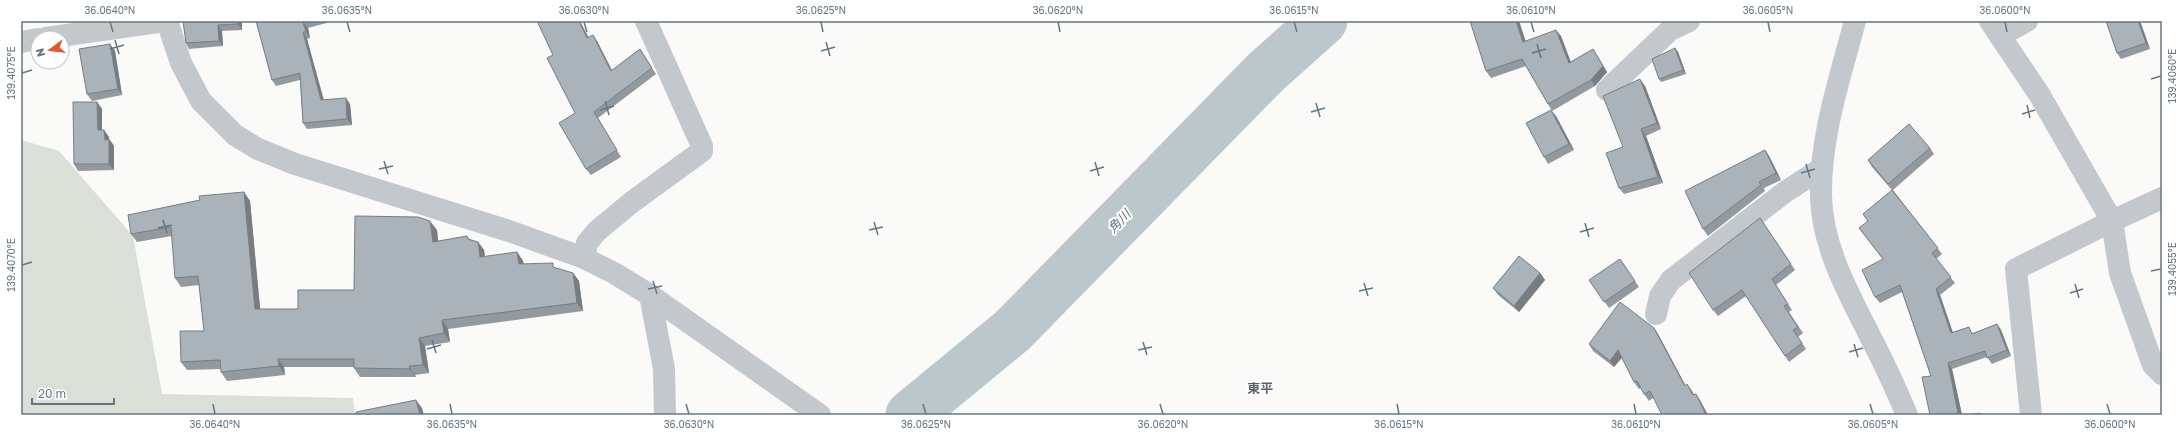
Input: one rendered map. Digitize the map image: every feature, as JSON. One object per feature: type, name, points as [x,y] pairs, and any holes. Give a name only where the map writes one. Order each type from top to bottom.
[{"type":"street","points":[[70,35],[166,21],[181,63],[201,101],[235,135],[258,148],[295,164],[512,232],[584,258],[614,273],[650,295],[820,415]]},
{"type":"street","points":[[584,258],[587,243],[597,231],[632,202],[702,151],[702,146],[646,21]]},
{"type":"street","points":[[1607,90],[1670,30],[1689,21]]},
{"type":"street","points":[[1855,21],[1830,117],[1822,168],[1821,197],[1827,237],[1843,281],[1889,373],[1907,415]]},
{"type":"street","points":[[2027,21],[1995,29],[2039,94],[2112,221],[2120,273],[2153,365],[2162,374]]},
{"type":"street","points":[[1656,314],[1660,296],[1671,280],[1785,192],[1822,168]]},
{"type":"street","points":[[2031,415],[2016,269],[2162,198]]},
{"type":"street","points":[[650,295],[664,369],[665,415]]},
{"type":"shaded area","points":[[21,140],[59,151],[133,236],[162,394],[353,398],[355,415],[21,415]]},
{"type":"building","points":[[183,21],[238,21],[238,24],[218,25],[219,41],[186,43]]},
{"type":"building","points":[[256,21],[307,21],[303,22],[306,32],[303,32],[321,100],[346,98],[347,119],[303,123],[300,73],[272,80]]},
{"type":"building","points":[[537,21],[579,21],[587,38],[593,35],[611,71],[640,49],[652,68],[594,112],[617,150],[586,169],[559,123],[575,113],[547,58],[553,55]]},
{"type":"building","points":[[1470,21],[1516,21],[1523,42],[1556,30],[1569,63],[1593,49],[1603,66],[1591,80],[1548,104],[1522,59],[1486,71]]},
{"type":"building","points":[[2106,21],[2138,21],[2146,43],[2117,53]]},
{"type":"building","points":[[110,44],[118,89],[87,94],[79,49]]},
{"type":"building","points":[[1675,48],[1683,70],[1659,79],[1652,59]]},
{"type":"building","points":[[1640,79],[1657,123],[1641,129],[1658,177],[1619,188],[1606,153],[1623,147],[1603,96]]},
{"type":"building","points":[[73,102],[97,102],[98,130],[104,130],[105,140],[109,139],[109,164],[74,164]]},
{"type":"building","points":[[1551,110],[1569,144],[1544,157],[1526,123]]},
{"type":"building","points":[[1909,124],[1930,148],[1888,184],[1868,160]]},
{"type":"building","points":[[1765,150],[1776,173],[1759,182],[1761,185],[1703,229],[1685,191]]},
{"type":"building","points":[[1892,190],[1938,248],[1932,253],[1951,277],[1936,289],[1951,333],[1969,327],[1972,334],[1997,324],[2007,350],[1987,358],[1985,351],[1948,363],[1958,413],[1950,415],[1930,415],[1922,377],[1931,376],[1900,285],[1875,297],[1862,270],[1883,259],[1859,228],[1868,221],[1863,214]]},
{"type":"building","points":[[244,192],[255,309],[298,309],[298,290],[354,290],[355,216],[418,217],[430,221],[433,242],[467,236],[468,239],[478,242],[480,257],[517,252],[519,264],[553,263],[553,267],[573,273],[577,303],[442,320],[444,333],[419,338],[423,365],[409,366],[410,369],[354,368],[354,359],[278,359],[279,366],[221,372],[220,360],[181,362],[180,331],[204,331],[198,276],[175,278],[171,227],[131,234],[128,215],[200,200],[199,196]]},
{"type":"building","points":[[1760,218],[1791,264],[1772,279],[1788,304],[1784,306],[1798,327],[1793,330],[1802,343],[1785,356],[1742,290],[1713,310],[1689,273]]},
{"type":"building","points":[[1519,256],[1540,273],[1514,306],[1493,288]]},
{"type":"building","points":[[1620,259],[1635,281],[1604,302],[1589,280]]},
{"type":"building","points":[[1620,302],[1654,328],[1685,386],[1687,384],[1693,395],[1696,394],[1706,415],[1662,415],[1650,391],[1644,394],[1637,381],[1634,382],[1618,350],[1610,361],[1589,344]]},
{"type":"building","points":[[416,400],[420,415],[356,415],[356,412]]},
{"type":"building","points":[[1980,413],[1980,415],[1969,415]]},
{"type":"waterway","name":"角川","points":[[910,415],[1012,331],[1266,72],[1323,21]]},
{"type":"district","name":"東平","points":[[1260,388]]}]
